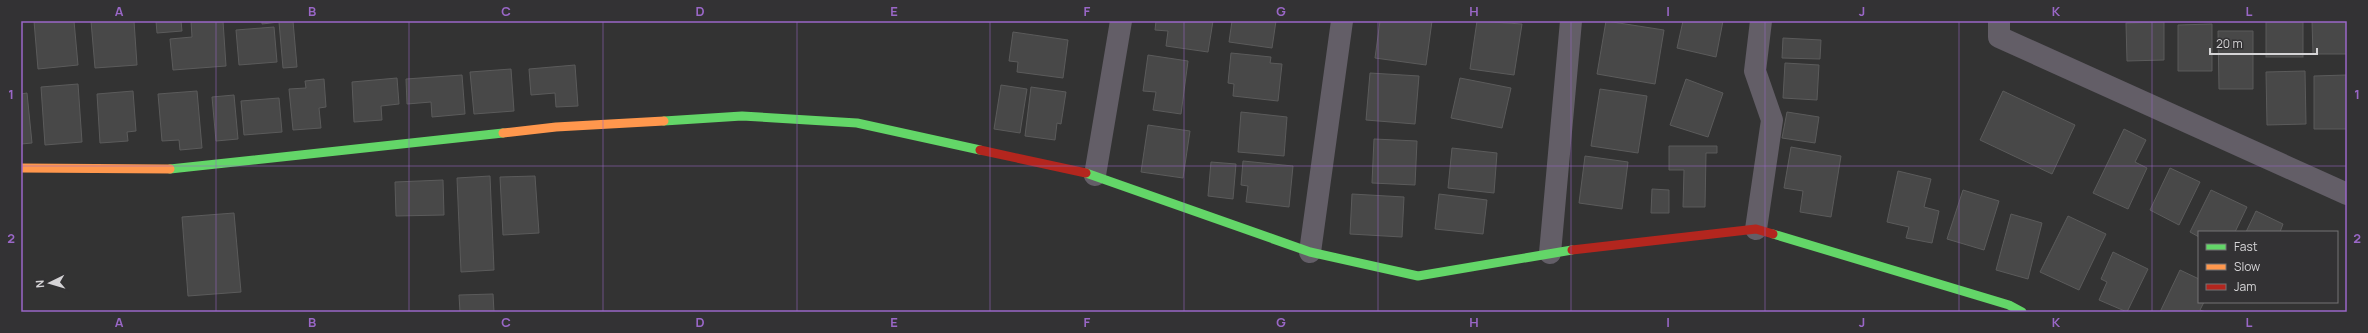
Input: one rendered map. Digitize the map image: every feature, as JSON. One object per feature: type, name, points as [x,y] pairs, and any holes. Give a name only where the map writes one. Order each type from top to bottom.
[{"type":"street","points":[[1095,175],[1121,21]]},
{"type":"street","points":[[1310,252],[1342,21]]},
{"type":"street","points":[[1550,252],[1571,21]]},
{"type":"street","points":[[1756,229],[1772,120],[1755,71],[1761,21]]},
{"type":"street","points":[[1999,21],[1999,37],[2347,194]]},
{"type":"street","points":[[21,168],[181,169],[556,127],[742,116],[857,124],[1095,175],[1310,252],[1418,276],[1550,252],[1756,229],[2009,305],[2022,312]]},
{"type":"building","points":[[34,21],[74,21],[78,65],[38,69]]},
{"type":"building","points":[[91,21],[134,21],[137,65],[95,68]]},
{"type":"building","points":[[156,21],[181,21],[182,31],[157,33]]},
{"type":"building","points":[[191,21],[223,21],[226,66],[173,70],[170,39],[192,37]]},
{"type":"building","points":[[262,21],[293,21],[297,67],[283,68],[279,22],[262,24]]},
{"type":"building","points":[[1156,21],[1213,21],[1208,52],[1166,46],[1168,31],[1155,30]]},
{"type":"building","points":[[1232,21],[1276,21],[1272,48],[1229,42]]},
{"type":"building","points":[[1380,21],[1432,21],[1426,65],[1375,58]]},
{"type":"building","points":[[1477,21],[1522,24],[1514,75],[1470,69]]},
{"type":"building","points":[[1606,21],[1664,30],[1655,84],[1597,74]]},
{"type":"building","points":[[1683,21],[1723,21],[1716,57],[1677,48]]},
{"type":"building","points":[[2266,21],[2303,21],[2303,57],[2266,57]]},
{"type":"building","points":[[2312,21],[2347,21],[2347,54],[2313,54]]},
{"type":"building","points":[[2164,22],[2164,60],[2127,61],[2126,23]]},
{"type":"building","points":[[2212,24],[2212,71],[2178,71],[2178,25]]},
{"type":"building","points":[[274,27],[277,62],[239,65],[236,30]]},
{"type":"building","points":[[2218,31],[2253,31],[2253,89],[2219,89]]},
{"type":"building","points":[[1013,32],[1068,40],[1063,78],[1017,72],[1018,62],[1009,61]]},
{"type":"building","points":[[1783,38],[1821,40],[1820,59],[1782,58]]},
{"type":"building","points":[[1231,53],[1271,57],[1270,63],[1282,64],[1278,101],[1233,96],[1234,84],[1228,83]]},
{"type":"building","points":[[1148,55],[1188,61],[1181,114],[1153,110],[1156,92],[1143,91]]},
{"type":"building","points":[[1785,63],[1819,65],[1817,100],[1783,98]]},
{"type":"building","points":[[575,65],[578,106],[556,107],[555,93],[531,95],[529,69]]},
{"type":"building","points":[[511,69],[514,111],[474,114],[470,72]]},
{"type":"building","points":[[2305,71],[2306,124],[2267,125],[2266,72]]},
{"type":"building","points":[[1370,73],[1419,76],[1415,124],[1366,120]]},
{"type":"building","points":[[462,75],[465,114],[432,117],[431,102],[407,104],[406,79]]},
{"type":"building","points":[[2346,75],[2347,129],[2314,129],[2314,76]]},
{"type":"building","points":[[397,78],[399,104],[381,106],[382,120],[354,122],[352,82]]},
{"type":"building","points":[[1460,78],[1511,88],[1502,128],[1451,118]]},
{"type":"building","points":[[324,79],[326,107],[319,108],[321,128],[293,130],[289,89],[306,88],[305,81]]},
{"type":"building","points":[[1686,79],[1723,93],[1708,137],[1670,125]]},
{"type":"building","points":[[78,84],[82,142],[45,145],[41,87]]},
{"type":"building","points":[[1001,85],[1027,89],[1020,133],[994,129]]},
{"type":"building","points":[[1031,87],[1066,92],[1061,124],[1057,123],[1055,140],[1025,136]]},
{"type":"building","points":[[1600,89],[1647,96],[1638,153],[1591,146]]},
{"type":"building","points":[[133,91],[136,131],[127,132],[128,141],[100,143],[97,94]]},
{"type":"building","points":[[197,91],[202,148],[180,150],[179,140],[162,141],[158,94]]},
{"type":"building","points":[[2003,91],[2075,125],[2052,174],[1980,140]]},
{"type":"building","points":[[27,93],[32,143],[21,144],[21,94]]},
{"type":"building","points":[[234,95],[238,139],[216,141],[212,97]]},
{"type":"building","points":[[279,98],[282,132],[244,135],[241,101]]},
{"type":"building","points":[[1241,112],[1287,117],[1284,156],[1238,152]]},
{"type":"building","points":[[1787,112],[1819,117],[1815,143],[1782,138]]},
{"type":"building","points":[[1148,125],[1190,131],[1183,178],[1141,172]]},
{"type":"building","points":[[2124,129],[2146,140],[2135,162],[2147,168],[2128,209],[2093,193]]},
{"type":"building","points":[[1374,139],[1417,141],[1415,185],[1372,183]]},
{"type":"building","points":[[1669,146],[1717,146],[1717,153],[1706,153],[1705,207],[1683,207],[1684,170],[1669,170]]},
{"type":"building","points":[[1791,147],[1841,156],[1831,217],[1800,212],[1803,191],[1784,188]]},
{"type":"building","points":[[1452,148],[1497,153],[1494,193],[1448,188]]},
{"type":"building","points":[[1585,156],[1628,162],[1622,209],[1579,203]]},
{"type":"building","points":[[1243,161],[1293,166],[1289,207],[1246,202],[1248,186],[1241,185]]},
{"type":"building","points":[[1211,162],[1236,164],[1233,199],[1208,196]]},
{"type":"building","points":[[2170,168],[2200,182],[2179,225],[2150,210]]},
{"type":"building","points":[[1898,171],[1931,179],[1924,207],[1939,211],[1932,243],[1906,238],[1909,227],[1887,222]]},
{"type":"building","points":[[490,176],[494,270],[461,272],[457,178]]},
{"type":"building","points":[[535,176],[539,233],[503,235],[500,177]]},
{"type":"building","points":[[443,180],[444,215],[396,216],[395,182]]},
{"type":"building","points":[[1652,189],[1669,190],[1669,213],[1651,213]]},
{"type":"building","points":[[1963,190],[1999,201],[1984,250],[1947,239]]},
{"type":"building","points":[[2211,190],[2247,207],[2235,231],[2198,231],[2198,236],[2190,232]]},
{"type":"building","points":[[1352,194],[1404,197],[1402,237],[1350,234]]},
{"type":"building","points":[[1439,194],[1487,200],[1483,234],[1435,229]]},
{"type":"building","points":[[2256,211],[2283,224],[2280,231],[2246,231]]},
{"type":"building","points":[[234,213],[241,292],[188,296],[182,217]]},
{"type":"building","points":[[2011,214],[2042,223],[2028,279],[1996,270]]},
{"type":"building","points":[[2068,216],[2106,234],[2079,290],[2040,272]]},
{"type":"building","points":[[2113,252],[2148,269],[2127,312],[2099,300],[2107,282],[2101,279]]},
{"type":"building","points":[[2180,270],[2198,279],[2198,303],[2204,303],[2200,310],[2206,312],[2160,312]]},
{"type":"building","points":[[493,294],[494,312],[460,312],[459,295]]},
{"type":"traffic: fast","points":[[664,121],[742,116],[857,123],[980,150]]},
{"type":"traffic: fast","points":[[170,169],[503,133]]},
{"type":"traffic: fast","points":[[1086,173],[1310,252],[1418,276],[1572,250]]},
{"type":"traffic: fast","points":[[1773,234],[2009,305],[2022,312]]},
{"type":"traffic: slow","points":[[503,133],[556,127],[664,121]]},
{"type":"traffic: slow","points":[[21,168],[170,169]]},
{"type":"traffic: jam","points":[[980,150],[1086,173]]},
{"type":"traffic: jam","points":[[1572,250],[1756,229],[1773,234]]}]
